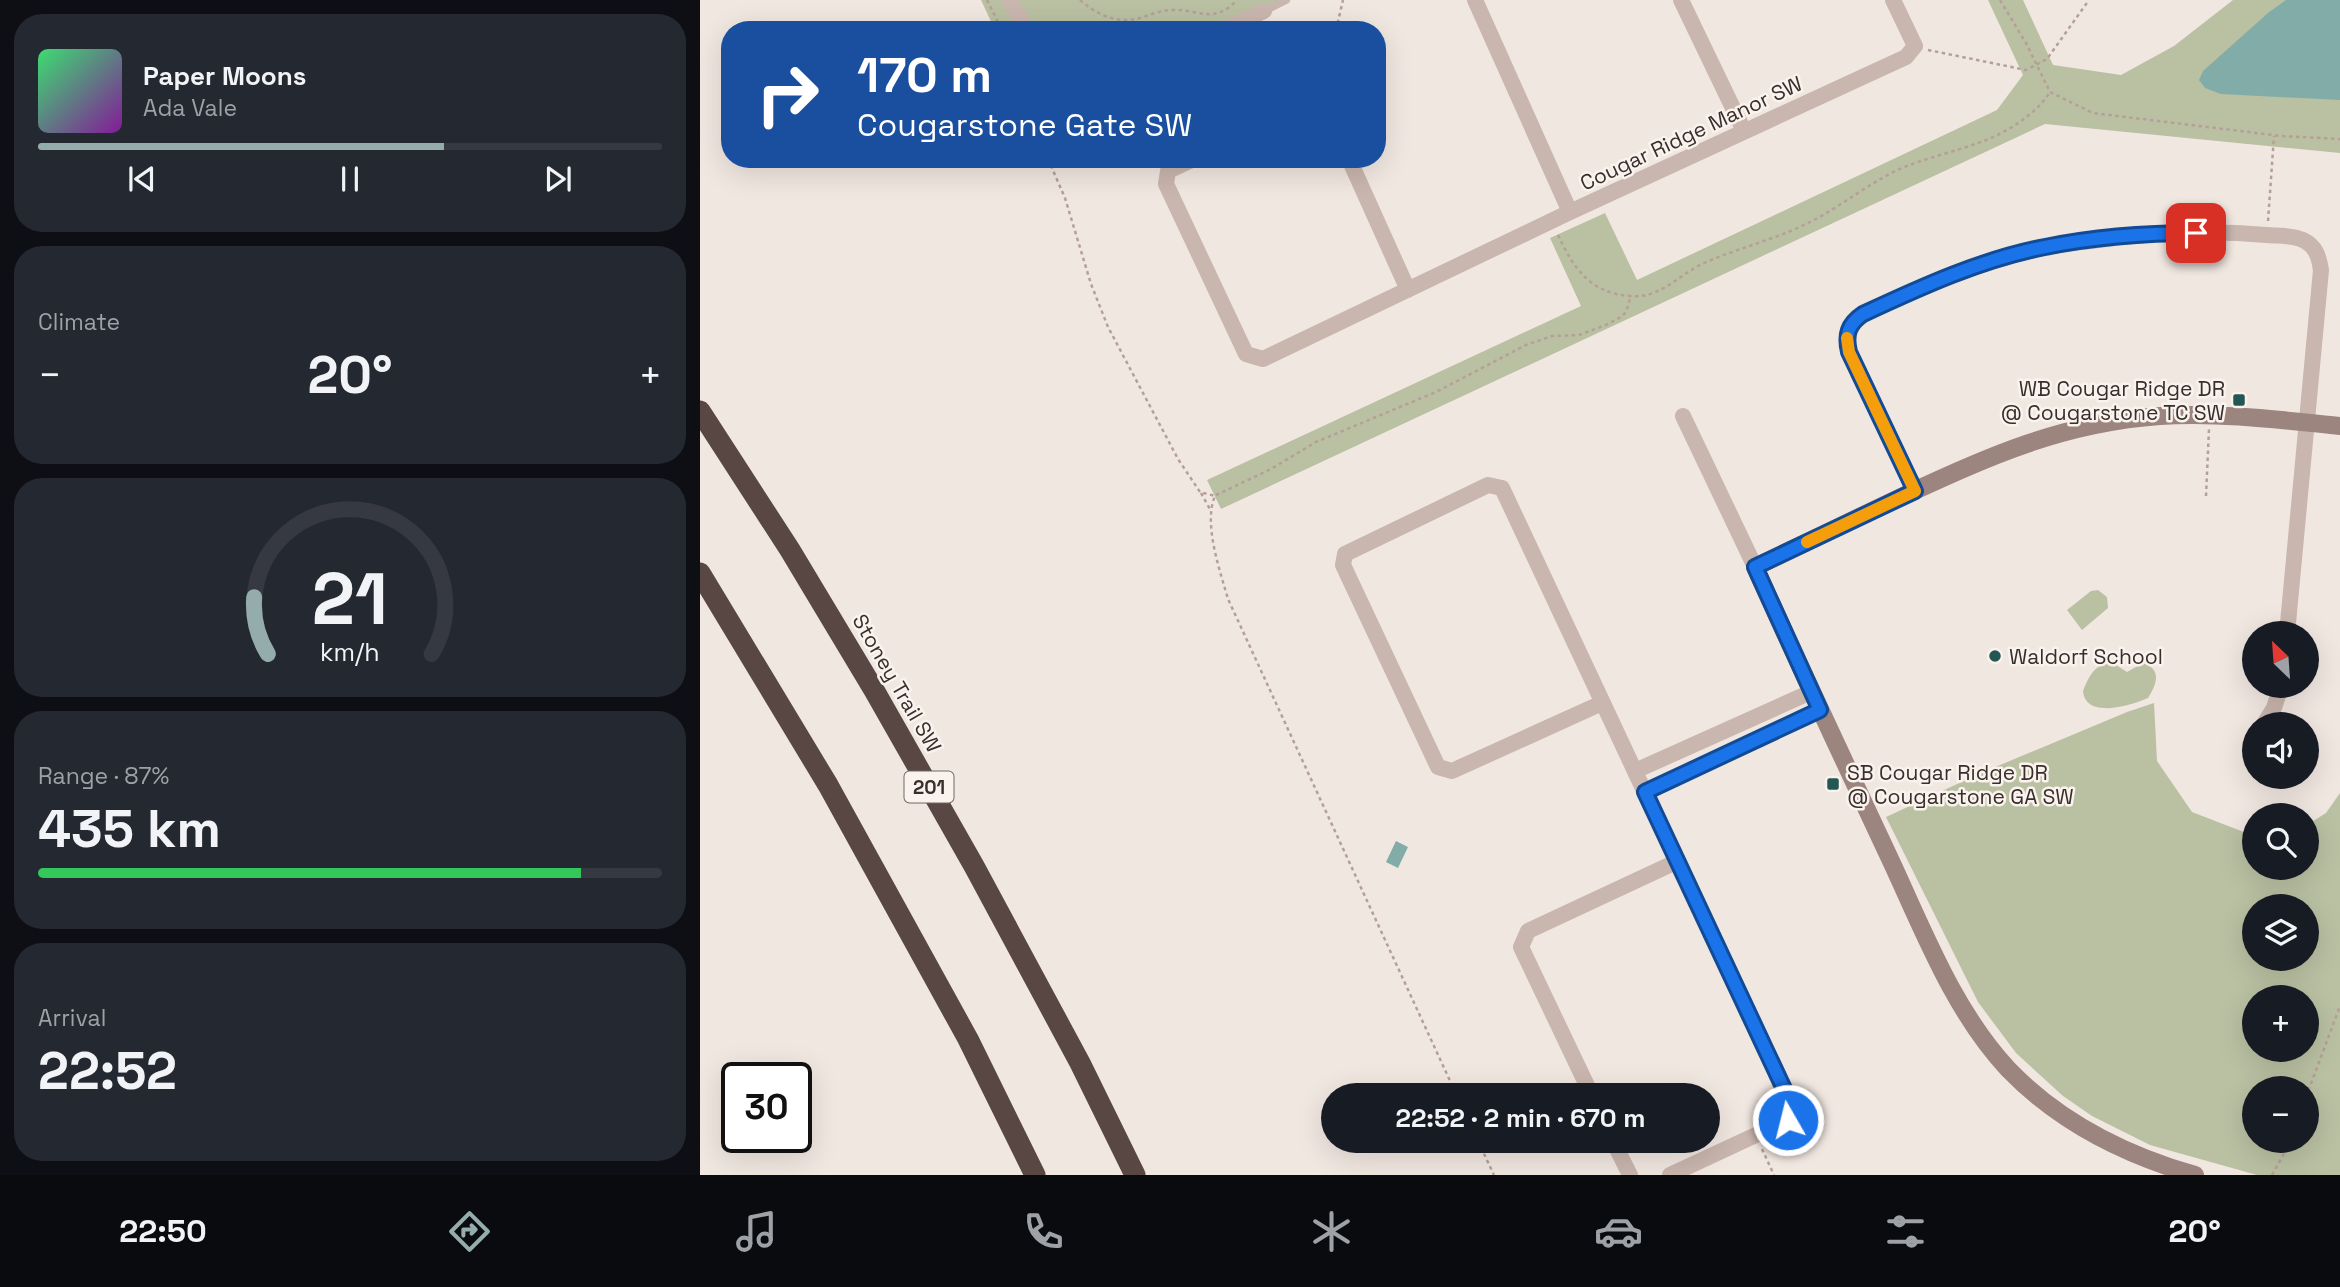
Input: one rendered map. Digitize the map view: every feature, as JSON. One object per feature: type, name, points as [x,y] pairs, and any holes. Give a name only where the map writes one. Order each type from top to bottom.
[{"type":"highway","name":"Stoney Trail SW","points":[[700,411],[790,550],[874,690],[974,866],[1073,1051],[1135,1175]]},
{"type":"highway","points":[[700,573],[828,785],[968,1039],[1035,1175]]},
{"type":"street","points":[[1009,0],[1022,21]]},
{"type":"street","name":"Cougar Ridge Manor SW","points":[[1475,0],[1570,212],[1906,57],[1914,46]]},
{"type":"street","points":[[1681,0],[1744,131]]},
{"type":"street","points":[[1893,0],[1914,46]]},
{"type":"street","points":[[1242,21],[1264,11]]},
{"type":"street","points":[[1174,168],[1168,171],[1166,184],[1246,354],[1263,359],[1570,212]]},
{"type":"street","points":[[1353,168],[1408,290]]},
{"type":"street","points":[[1915,491],[1849,352],[1848,330],[1854,320],[1863,314],[1922,286],[1986,263],[2045,247],[2173,233],[2241,233],[2300,238],[2310,243],[2316,251],[2321,270],[2288,621]]},
{"type":"street","points":[[1683,416],[1968,1018],[2008,1069],[2081,1128],[2122,1150],[2195,1175]]},
{"type":"street","points":[[1755,567],[1989,457],[2076,429],[2161,416],[2210,416],[2340,426]]},
{"type":"street","points":[[1602,703],[1451,771],[1438,767],[1343,565],[1345,554],[1488,485],[1502,488],[1792,1106],[1788,1120],[1671,1175]]},
{"type":"street","points":[[1635,771],[1811,691]]},
{"type":"street","points":[[1645,792],[1820,710]]},
{"type":"street","points":[[1586,1083],[1521,947],[1528,931],[1678,861]]},
{"type":"street","points":[[1619,1153],[1630,1175]]},
{"type":"lane","points":[[1264,11],[1286,0]]},
{"type":"path","points":[[986,0],[997,21]]},
{"type":"path","points":[[1080,0],[1104,17],[1125,21],[1172,10],[1212,15],[1228,10],[1237,0]]},
{"type":"path","points":[[1338,21],[1343,0]]},
{"type":"path","points":[[2000,0],[2038,65],[2050,92],[2093,113],[2274,135],[2340,139]]},
{"type":"path","points":[[1914,46],[2026,70],[2047,59],[2089,0]]},
{"type":"path","points":[[1557,233],[1580,274],[1605,290],[1631,296],[1658,291],[1697,266],[1770,240],[1808,223],[1898,170],[1998,134],[2033,112],[2050,92]]},
{"type":"path","points":[[2268,221],[2274,135]]},
{"type":"path","points":[[1052,168],[1065,198],[1091,284],[1108,327],[1153,415],[1211,512]]},
{"type":"path","points":[[1200,492],[1215,496],[1271,469],[1316,442],[1436,392],[1526,345],[1552,336],[1579,335],[1606,325],[1626,312],[1631,296]]},
{"type":"path","points":[[2206,496],[2210,416]]},
{"type":"path","points":[[1215,496],[1211,512],[1212,544],[1228,599],[1451,1083]]},
{"type":"path","points":[[2314,1076],[2340,1006]]},
{"type":"path","points":[[1756,1136],[1774,1175]]},
{"type":"path","points":[[1484,1153],[1494,1175]]},
{"type":"path","points":[[2272,1175],[2284,1153]]},
{"type":"green space","points":[[981,0],[1286,0],[1248,21],[991,21]]},
{"type":"green space","points":[[1988,0],[2023,0],[2053,65],[2121,75],[2174,46],[2233,0],[2340,0],[2340,153],[2045,124],[1221,509],[1207,480],[1581,306],[1550,238],[1605,213],[1637,280],[1997,110],[2023,75]]},
{"type":"green space","points":[[2098,590],[2107,597],[2108,608],[2082,630],[2067,610],[2091,591]]},
{"type":"green space","points":[[2110,661],[2127,672],[2143,663],[2153,669],[2156,678],[2148,698],[2111,708],[2101,708],[2086,700],[2083,691],[2090,676]]},
{"type":"green space","points":[[2154,703],[2157,761],[2192,812],[2242,831],[2242,880],[2319,880],[2319,817],[2326,813],[2340,793],[2340,1175],[2257,1175],[2150,1145],[2092,1116],[2063,1096],[2016,1053],[1978,1002],[1886,817],[1981,773]]},
{"type":"water","points":[[2286,0],[2340,0],[2340,100],[2221,94],[2205,88],[2199,80],[2203,71]]},
{"type":"water","points":[[1396,841],[1408,847],[1398,868],[1386,862]]},
{"type":"slow traffic","points":[[1807,542],[1915,491],[1849,352],[1847,338]]},
{"type":"place","name":"WB Cougar Ridge DR @ Cougarstone TC SW","points":[[2239,400]]},
{"type":"place","name":"Waldorf School","points":[[1995,656]]},
{"type":"place","name":"SB Cougar Ridge DR @ Cougarstone GA SW","points":[[1833,784]]},
{"type":"route","points":[[1788,1120],[1792,1106],[1645,792],[1820,710],[1755,567],[1915,491],[1849,352],[1848,330],[1854,320],[1863,314],[1922,286],[1986,263],[2045,247],[2114,238],[2196,233]]}]
